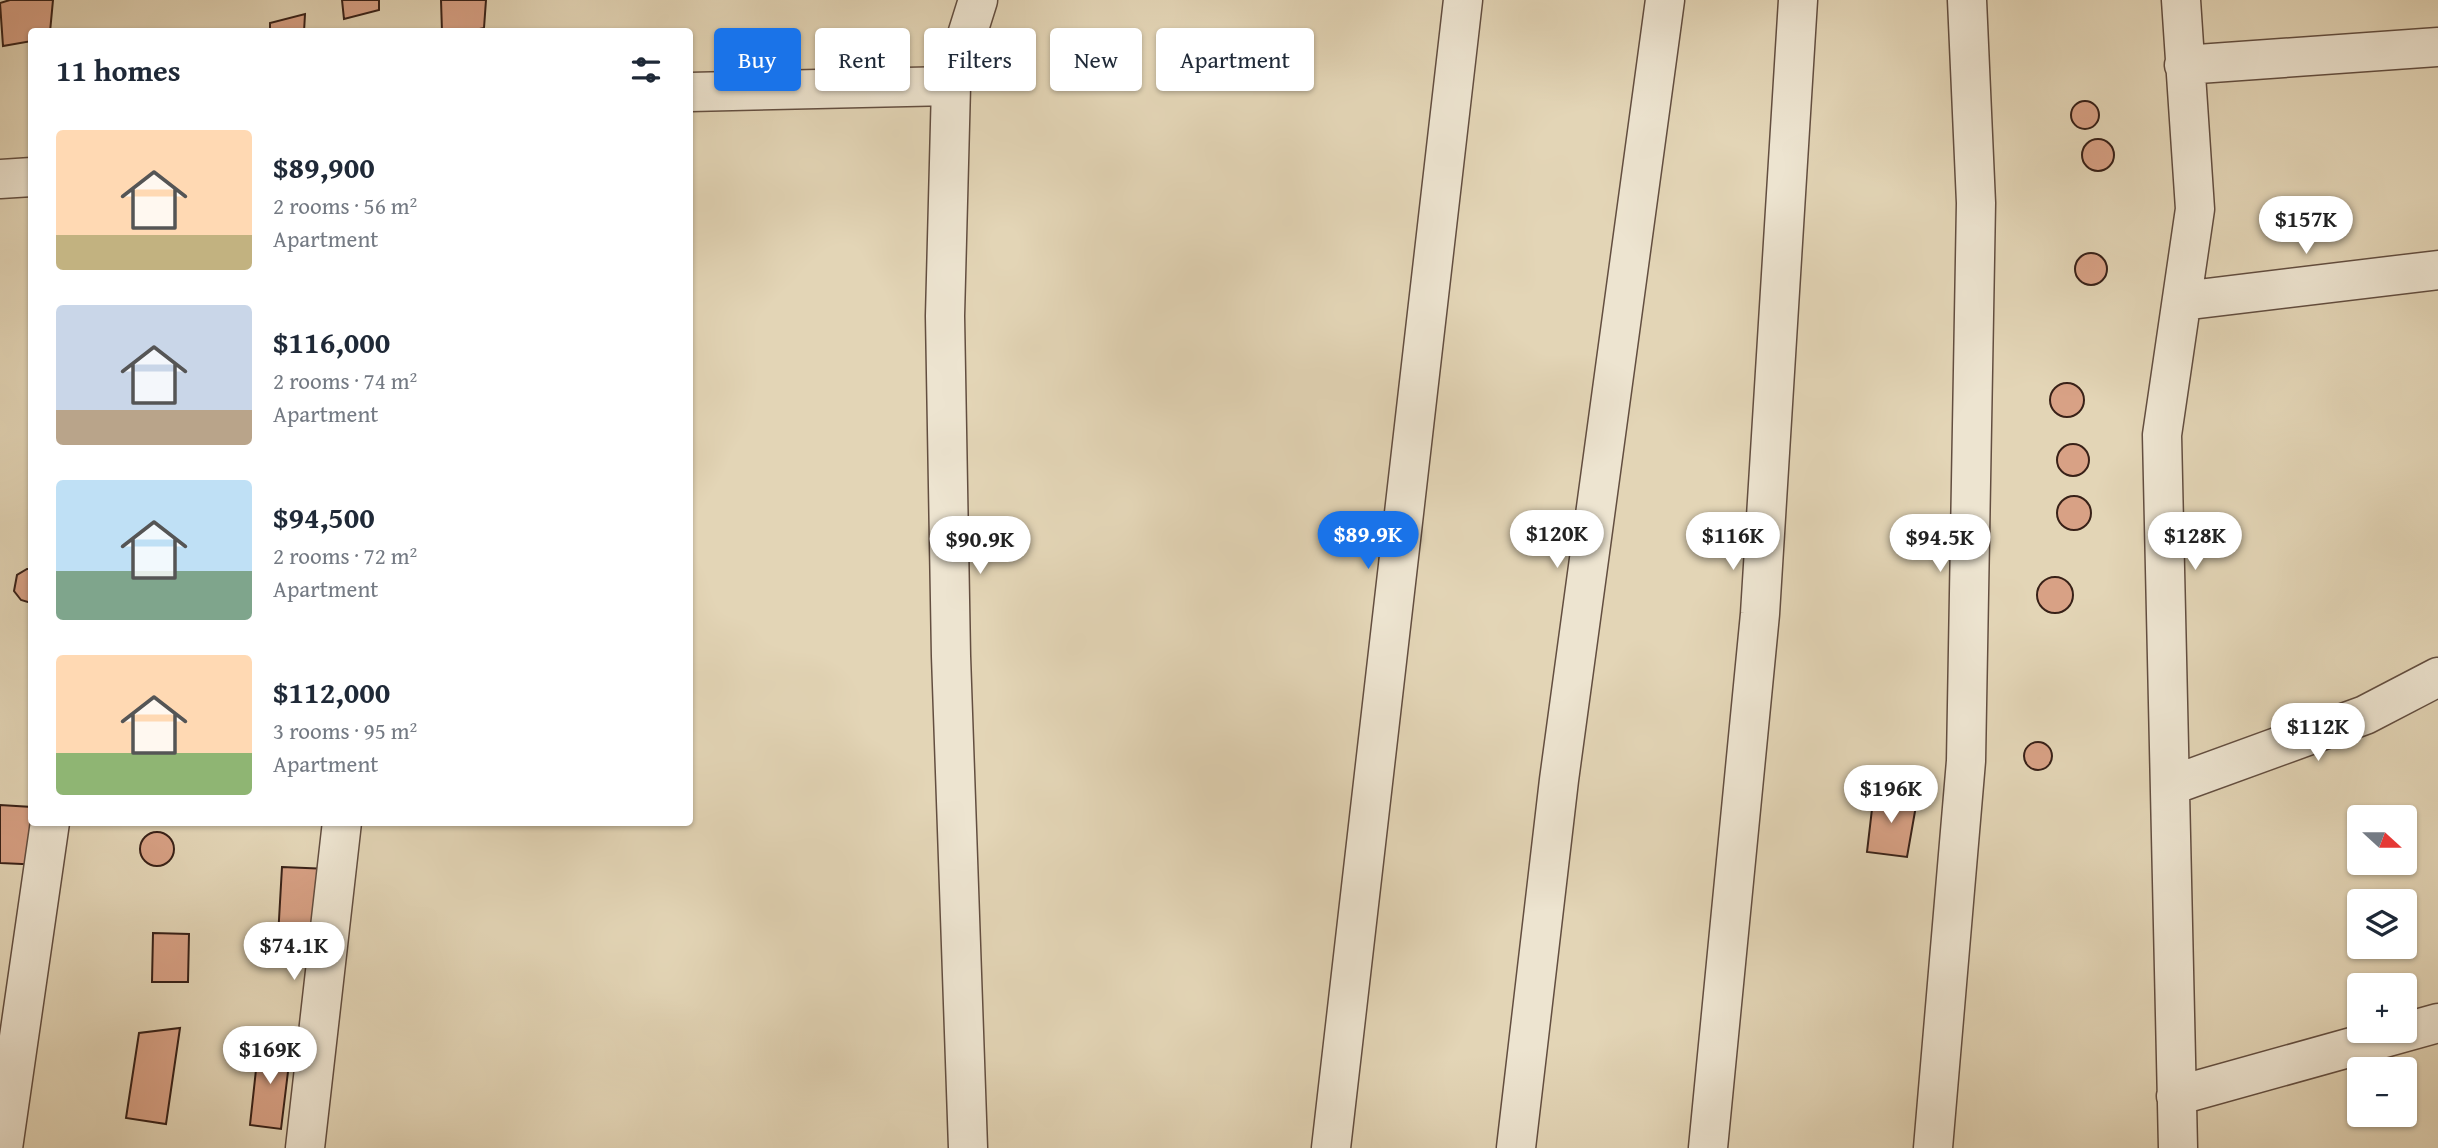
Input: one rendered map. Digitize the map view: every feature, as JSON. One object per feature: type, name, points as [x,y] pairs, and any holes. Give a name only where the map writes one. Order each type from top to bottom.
[{"type":"street","points":[[969,28],[978,0]]},
{"type":"street","points":[[1331,1148],[1463,0]]},
{"type":"street","points":[[1516,1148],[1561,766],[1665,0]]},
{"type":"street","points":[[1708,1148],[1760,614],[1798,0]]},
{"type":"street","points":[[1933,1148],[1966,761],[1976,203],[1967,0]]},
{"type":"street","points":[[2178,1148],[2162,435],[2194,209],[2181,0]]},
{"type":"street","points":[[2184,65],[2438,47]]},
{"type":"street","points":[[693,92],[924,87]]},
{"type":"street","points":[[951,91],[945,330],[951,656],[968,1148]]},
{"type":"street","points":[[0,179],[28,177]]},
{"type":"street","points":[[2182,301],[2438,270]]},
{"type":"street","points":[[2170,786],[2365,715],[2438,677]]},
{"type":"street","points":[[4,1148],[49,826]]},
{"type":"street","points":[[305,1148],[342,826]]},
{"type":"street","points":[[2176,1096],[2438,1023]]},
{"type":"building","points":[[10,0],[53,0],[50,28],[28,28],[28,42],[3,46],[0,3]]},
{"type":"building","points":[[342,0],[379,0],[379,10],[344,19]]},
{"type":"building","points":[[441,0],[486,0],[484,28],[442,28]]},
{"type":"building","points":[[305,14],[304,28],[270,28],[270,23]]},
{"type":"building","points":[[2085,101],[2095,105],[2099,115],[2095,125],[2085,129],[2075,125],[2071,115],[2075,105]]},
{"type":"building","points":[[2098,139],[2109,144],[2114,155],[2109,166],[2098,171],[2087,166],[2082,155],[2087,144]]},
{"type":"building","points":[[2091,253],[2102,258],[2107,269],[2102,280],[2091,285],[2080,280],[2075,269],[2080,258]]},
{"type":"building","points":[[2067,383],[2079,388],[2084,400],[2079,412],[2067,417],[2055,412],[2050,400],[2055,388]]},
{"type":"building","points":[[2073,444],[2085,448],[2089,460],[2085,472],[2073,476],[2061,472],[2057,460],[2061,448]]},
{"type":"building","points":[[2074,496],[2086,501],[2091,513],[2086,525],[2074,530],[2062,525],[2057,513],[2062,501]]},
{"type":"building","points":[[28,569],[28,602],[21,600],[14,591],[17,575]]},
{"type":"building","points":[[2055,577],[2068,582],[2073,595],[2068,608],[2055,613],[2042,608],[2037,595],[2042,582]]},
{"type":"building","points":[[2038,742],[2048,746],[2052,756],[2048,766],[2038,770],[2028,766],[2024,756],[2028,746]]},
{"type":"building","points":[[1874,792],[1917,800],[1907,857],[1867,852]]},
{"type":"building","points":[[0,805],[28,807],[28,826],[33,826],[43,865],[0,863]]},
{"type":"building","points":[[157,832],[169,837],[174,849],[169,861],[157,866],[145,861],[140,849],[145,837]]},
{"type":"building","points":[[282,867],[329,869],[320,941],[278,937]]},
{"type":"building","points":[[153,933],[189,934],[188,982],[152,982]]},
{"type":"building","points":[[180,1028],[166,1124],[126,1118],[139,1033]]},
{"type":"building","points":[[259,1042],[291,1047],[281,1129],[250,1125]]}]
